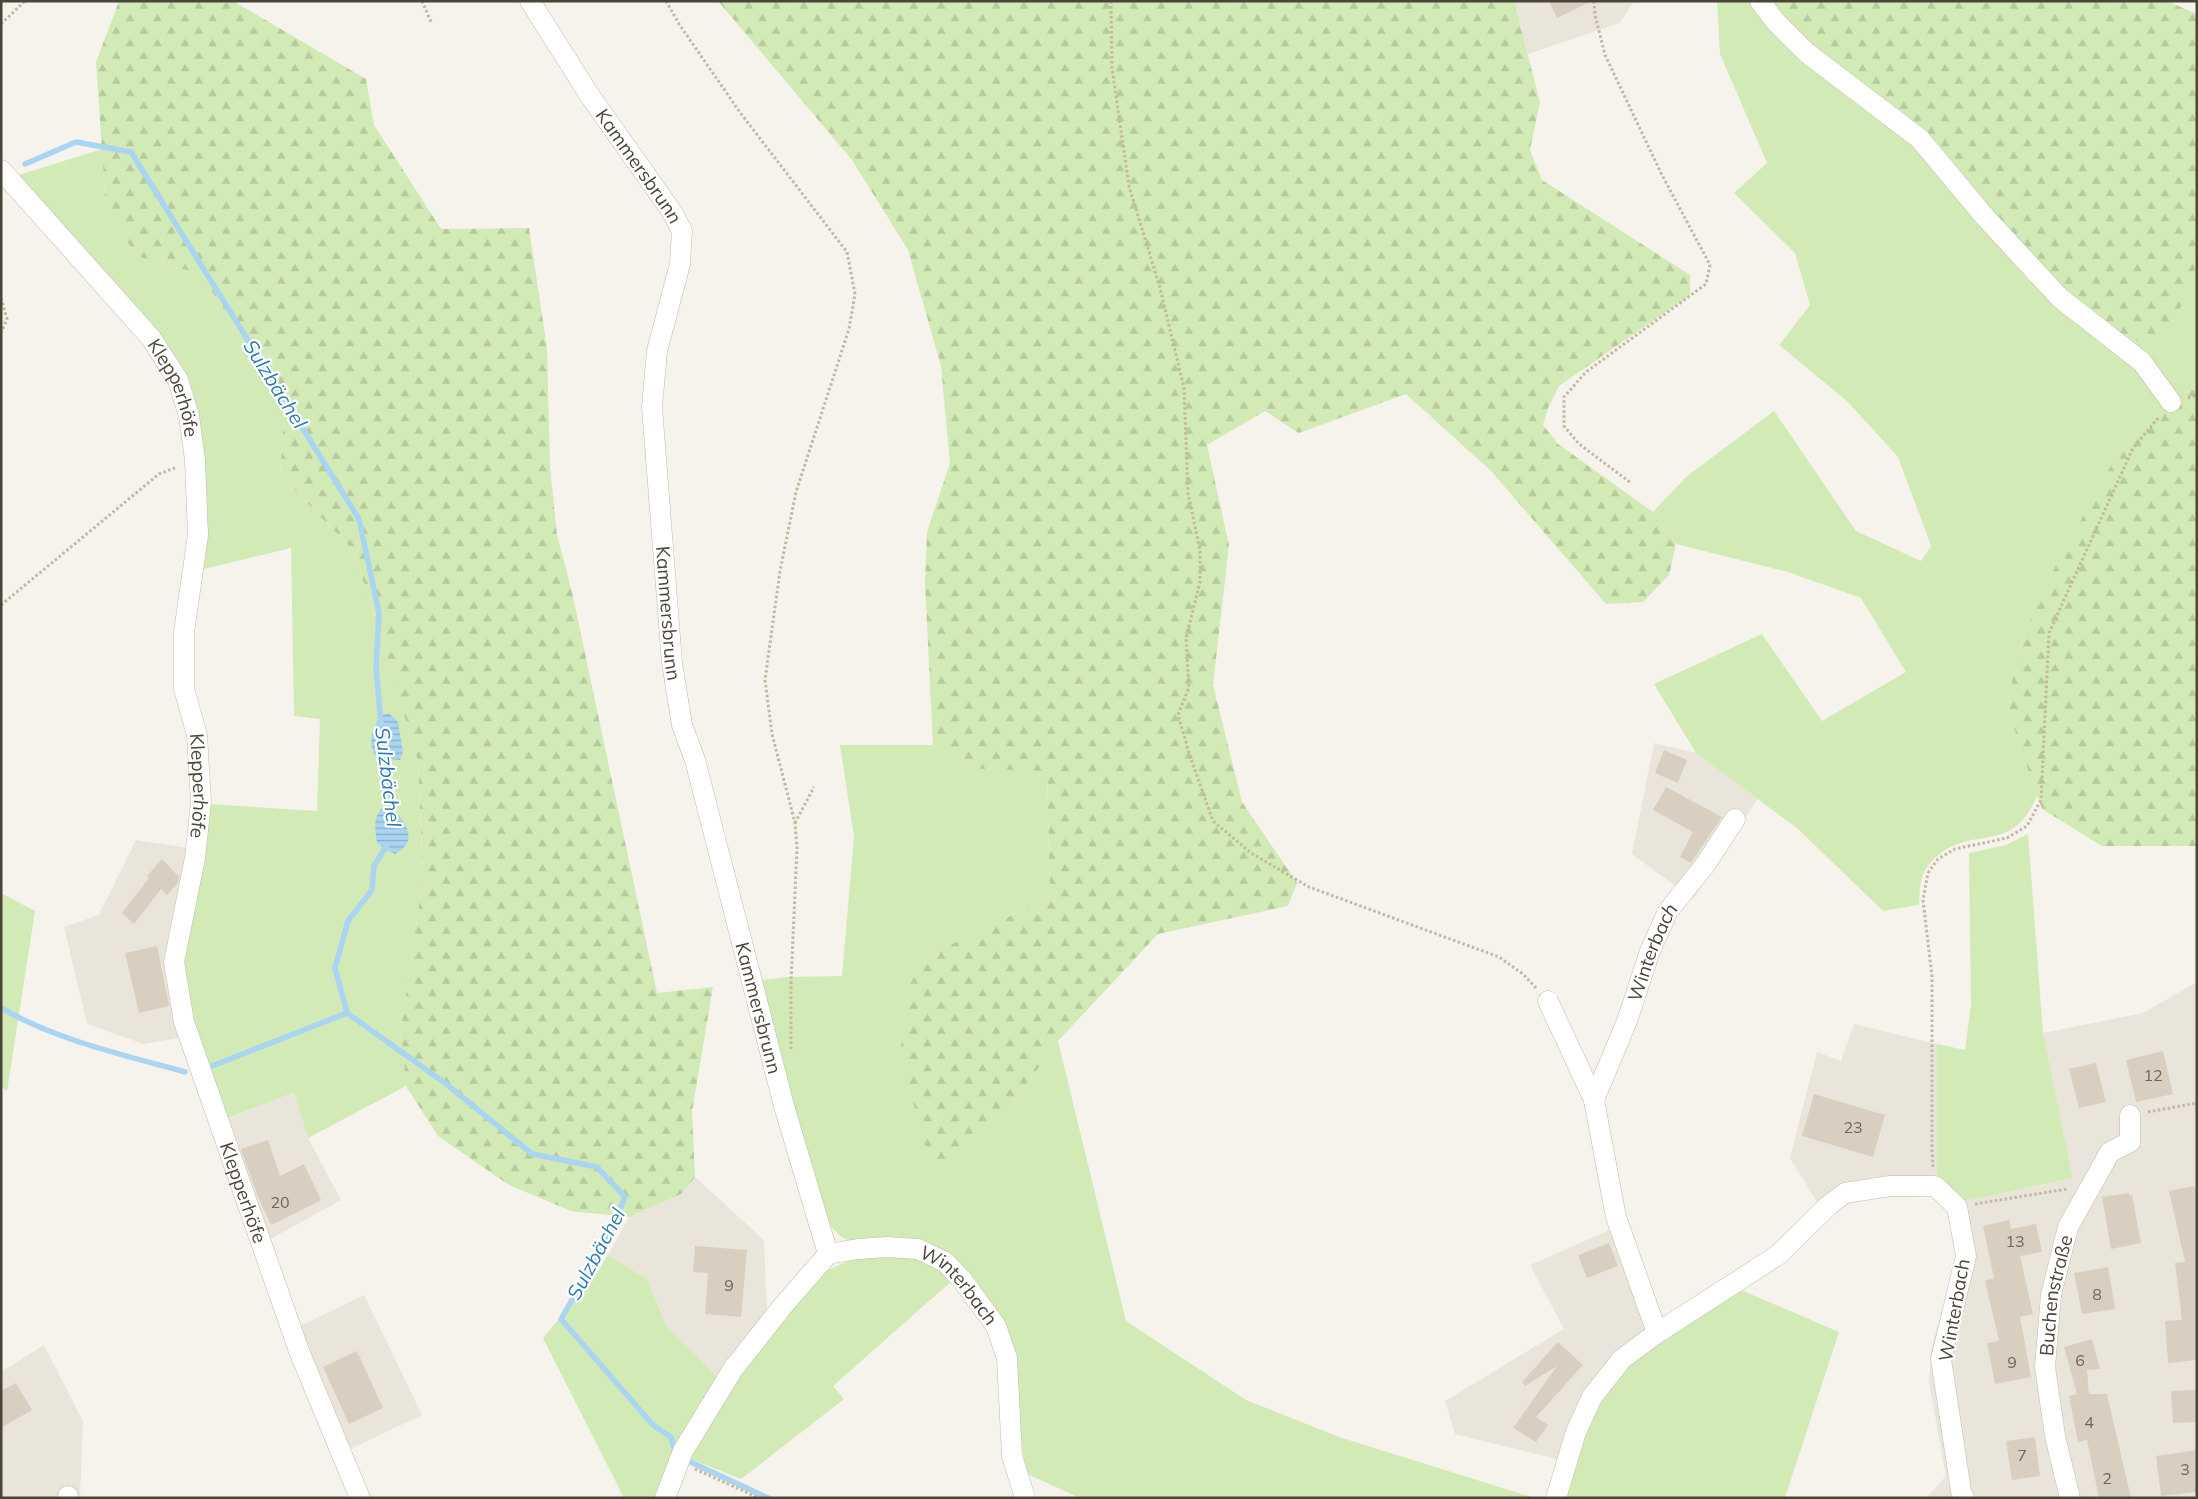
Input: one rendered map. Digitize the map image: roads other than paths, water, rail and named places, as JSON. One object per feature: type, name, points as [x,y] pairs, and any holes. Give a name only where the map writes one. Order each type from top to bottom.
[{"type":"street","name":"Kammersbrunn","points":[[530,1],[590,96],[672,212],[682,231],[680,264],[657,351],[652,407],[672,663],[682,725],[695,760],[784,1106],[828,1254]]},
{"type":"street","points":[[1760,1],[1775,22],[1807,53],[1920,139],[1985,217],[2060,298],[2142,362],[2171,402]]},
{"type":"street","name":"Klepperhöfe","points":[[1,170],[151,338],[178,380],[189,416],[195,460],[198,534],[184,632],[184,689],[197,734],[201,802],[195,858],[174,962],[184,1022],[190,1041],[299,1351],[360,1498]]},
{"type":"street","name":"Winterbach","points":[[1594,1100],[1627,1022],[1650,950],[1668,910],[1705,865],[1735,819]]},
{"type":"street","points":[[1548,1001],[1594,1100],[1616,1217],[1657,1333],[1622,1359],[1592,1397],[1576,1432],[1556,1498]]},
{"type":"street","name":"Buchenstraße","points":[[2070,1498],[2055,1436],[2045,1367],[2051,1295],[2068,1227],[2110,1152],[2130,1142],[2130,1115]]},
{"type":"street","name":"Winterbach","points":[[1657,1333],[1778,1254],[1829,1205],[1846,1193],[1890,1186],[1936,1186],[1957,1208],[1966,1256],[1942,1358],[1961,1491],[1964,1498]]},
{"type":"street","name":"Winterbach","points":[[828,1254],[887,1246],[918,1249],[945,1262],[963,1281],[996,1326],[1007,1358],[1012,1456],[1025,1498]]},
{"type":"street","points":[[665,1498],[680,1458],[733,1369],[782,1307],[828,1254]]},
{"type":"water","points":[[389,713],[398,722],[403,752],[400,760],[376,757],[373,752],[371,741],[377,721],[380,716]]},
{"type":"water","points":[[390,806],[405,824],[409,836],[405,846],[395,854],[384,849],[377,842],[375,824],[382,808]]},
{"type":"waterway","name":"Sulzbächel","points":[[25,164],[76,142],[131,152],[359,519],[379,613],[376,667],[381,724]]},
{"type":"waterway","name":"Sulzbächel","points":[[386,753],[392,813]]},
{"type":"waterway","name":"Sulzbächel","points":[[387,845],[374,866],[372,890],[348,921],[335,968],[347,1013],[445,1083],[532,1154],[597,1167],[625,1197],[611,1232],[561,1319],[653,1425],[671,1437],[673,1446],[678,1452]]},
{"type":"waterway","points":[[1,1008],[67,1038],[185,1072]]},
{"type":"waterway","points":[[212,1066],[347,1013]]},
{"type":"waterway","name":"Sulzbächel","points":[[684,1459],[768,1498]]}]
